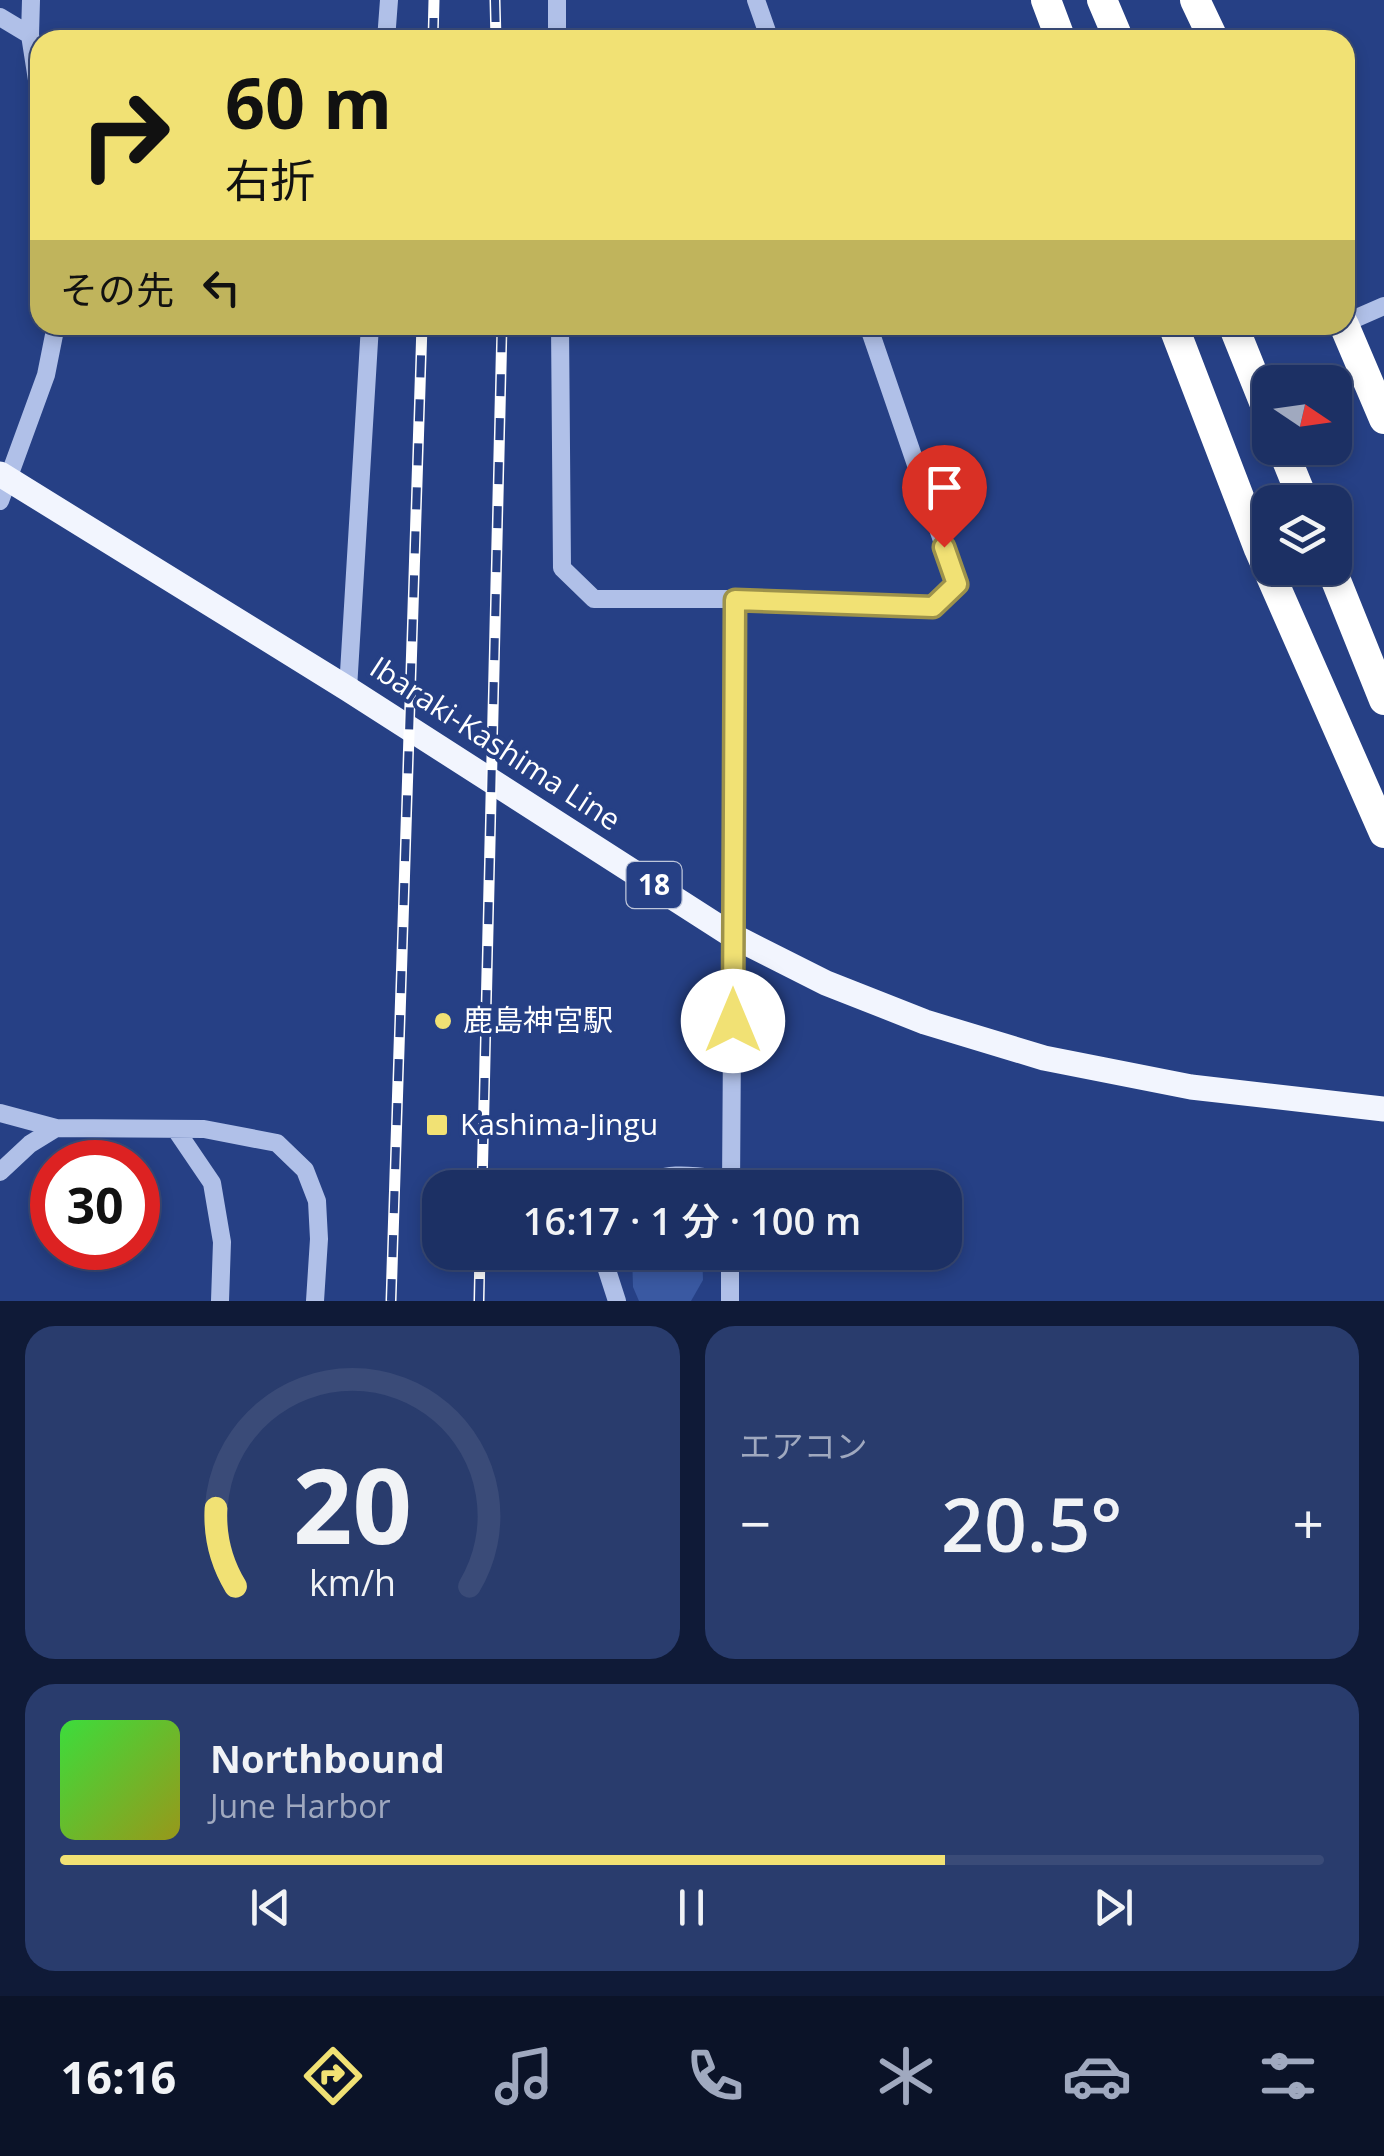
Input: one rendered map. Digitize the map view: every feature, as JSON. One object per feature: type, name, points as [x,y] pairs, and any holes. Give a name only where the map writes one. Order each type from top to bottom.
[{"type":"highway","points":[[1046,0],[1058,30]]},
{"type":"highway","points":[[1102,0],[1114,30]]},
{"type":"highway","points":[[1194,0],[1209,30]]},
{"type":"highway","points":[[1177,335],[1259,548],[1384,833]]},
{"type":"highway","points":[[1237,335],[1252,372]]},
{"type":"highway","points":[[1350,335],[1384,419]]},
{"type":"highway","points":[[1337,585],[1384,700]]},
{"type":"main road","name":"Ibaraki-Kashima Line","points":[[3,485],[348,689],[733,936],[826,984],[925,1022],[1044,1058],[1192,1087],[1384,1109]]},
{"type":"street","points":[[30,30],[31,0]]},
{"type":"street","points":[[386,30],[388,0]]},
{"type":"street","points":[[557,0],[557,30]]},
{"type":"street","points":[[756,0],[766,30]]},
{"type":"street","points":[[0,17],[30,35]]},
{"type":"street","points":[[1355,319],[1384,306]]},
{"type":"street","points":[[3,485],[46,375],[54,335]]},
{"type":"street","points":[[348,689],[369,335]]},
{"type":"street","points":[[560,335],[562,568],[594,599],[933,607],[957,584],[871,335]]},
{"type":"street","points":[[731,1170],[735,600]]},
{"type":"street","points":[[0,1114],[56,1128],[238,1133],[277,1143],[305,1170],[318,1201],[315,1301]]},
{"type":"street","points":[[0,1172],[30,1144],[56,1128]]},
{"type":"street","points":[[176,1130],[212,1182],[222,1242],[220,1301]]},
{"type":"street","points":[[607,1270],[617,1301]]},
{"type":"street","points":[[730,1270],[730,1301]]},
{"type":"shaded area","points":[[632,1270],[703,1270],[703,1280],[691,1301],[639,1301]]},
{"type":"railway","points":[[433,30],[434,0]]},
{"type":"railway","points":[[495,0],[496,30]]},
{"type":"railway","points":[[391,1301],[422,335]]},
{"type":"railway","points":[[482,1170],[502,335]]},
{"type":"railway","points":[[479,1301],[480,1270]]},
{"type":"place","name":"鹿島神宮駅","points":[[443,1021]]},
{"type":"place","name":"Kashima-Jingu","points":[[437,1125]]},
{"type":"route","points":[[733,1021],[735,600],[933,607],[957,584],[944,547]]}]
